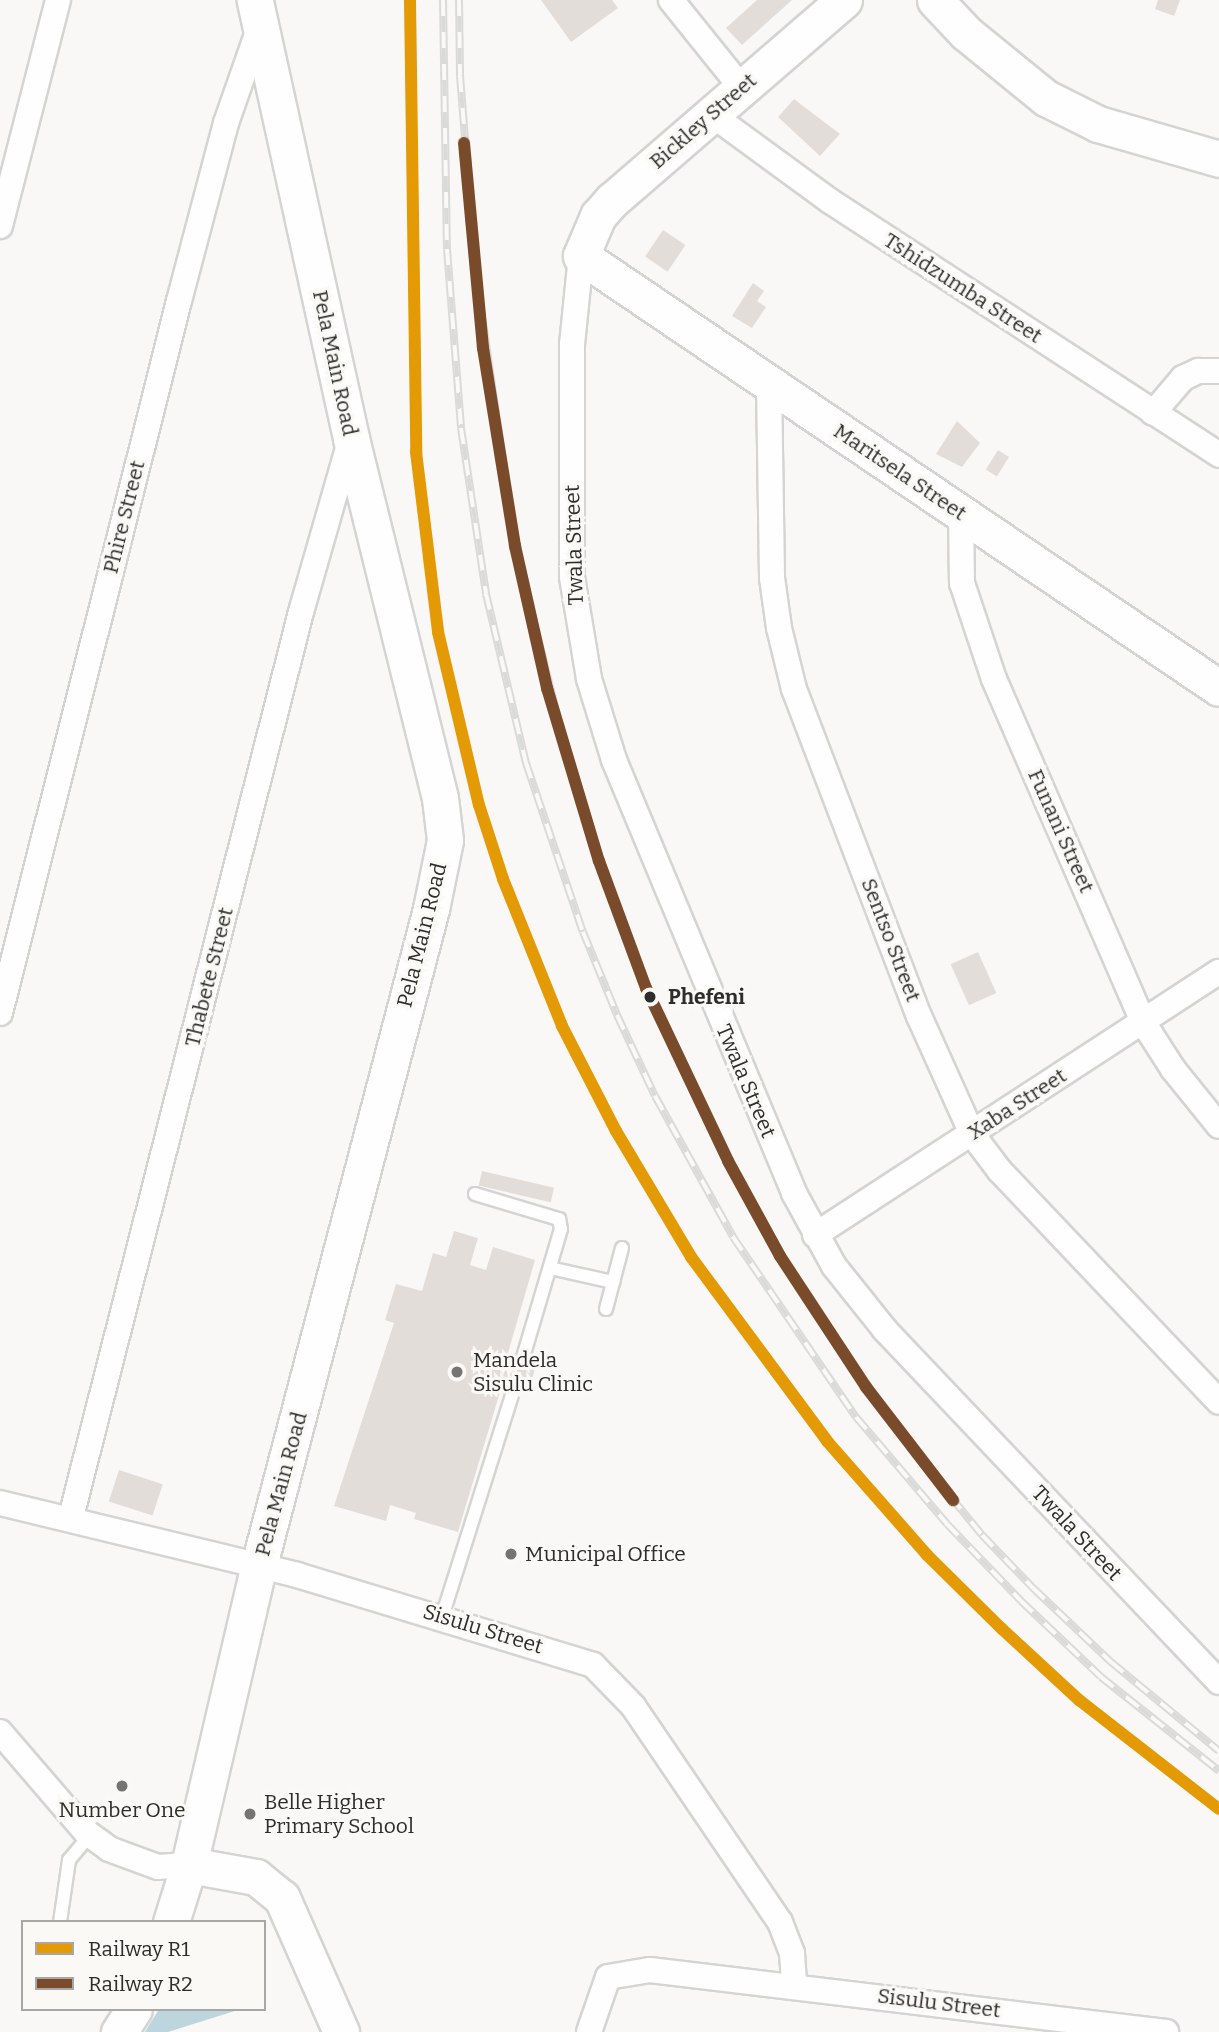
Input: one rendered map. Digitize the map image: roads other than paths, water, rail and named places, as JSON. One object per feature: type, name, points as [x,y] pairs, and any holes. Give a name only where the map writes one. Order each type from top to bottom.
[{"type":"main road","name":"Bickley Street","points":[[581,256],[598,216],[612,200],[844,0]]},
{"type":"main road","points":[[934,0],[966,33],[1046,98],[1098,124],[1219,159]]},
{"type":"main road","name":"Pela Main Road","points":[[172,1920],[189,1865],[259,1565],[445,840],[440,798],[351,438],[254,6]]},
{"type":"main road","name":"Maritsela Street","points":[[581,256],[769,386],[1219,688]]},
{"type":"main road","points":[[189,1865],[256,1877],[282,1898],[341,2032]]},
{"type":"main road","points":[[119,2032],[133,2011]]},
{"type":"street","points":[[0,226],[58,0]]},
{"type":"street","points":[[671,0],[741,87]]},
{"type":"street","name":"Phire Street","points":[[0,1013],[254,6]]},
{"type":"street","name":"Tshidzumba Street","points":[[711,114],[830,201],[1219,455]]},
{"type":"street","name":"Twala Street","points":[[581,256],[572,344],[572,577],[589,679],[614,760],[746,1085],[815,1235],[885,1330],[1219,1682]]},
{"type":"street","points":[[1153,413],[1183,378],[1219,371]]},
{"type":"street","name":"Sentso Street","points":[[769,386],[772,579],[794,689],[919,1016],[972,1134],[1033,1207],[1219,1402]]},
{"type":"street","name":"Thabete Street","points":[[71,1517],[301,612],[351,438]]},
{"type":"street","name":"Funani Street","points":[[961,513],[962,583],[994,679],[1143,1022],[1173,1069],[1219,1126]]},
{"type":"street","name":"Xaba Street","points":[[815,1235],[1219,972]]},
{"type":"street","name":"Sisulu Street","points":[[0,1503],[71,1517],[259,1565],[564,1654],[607,1674],[633,1706],[780,1922],[792,1953],[794,1984]]},
{"type":"street","points":[[0,1732],[90,1835],[127,1859],[158,1867],[189,1865]]},
{"type":"street","name":"Sisulu Street","points":[[589,2032],[608,1977],[628,1970],[794,1984],[1166,2032]]},
{"type":"lane","points":[[475,1194],[559,1219],[561,1229],[523,1357]]},
{"type":"lane","points":[[606,1309],[622,1248]]},
{"type":"lane","points":[[550,1268],[613,1282]]},
{"type":"lane","points":[[442,1617],[515,1386]]},
{"type":"lane","points":[[61,1920],[69,1860],[90,1835]]},
{"type":"water","points":[[158,2011],[235,2011],[168,2032],[145,2032]]},
{"type":"railway","points":[[410,0],[416,452],[438,632],[479,805],[503,879],[562,1026],[616,1131],[691,1257],[827,1441],[927,1555],[1002,1629],[1079,1700],[1219,1809]]},
{"type":"railway","points":[[443,0],[447,249],[461,428],[486,594],[526,763],[583,932],[617,1015],[655,1096],[733,1237],[856,1417],[947,1524],[1021,1601],[1101,1677],[1219,1771]]},
{"type":"railway","points":[[459,0],[460,76],[476,274],[515,546],[577,794],[646,988],[728,1161],[780,1256],[910,1447],[982,1535],[1033,1588],[1111,1662],[1219,1751]]},
{"type":"rail line","name":"R1","points":[[410,0],[416,452],[438,632],[479,805],[503,879],[562,1026],[616,1131],[691,1257],[827,1441],[927,1555],[1002,1629],[1079,1700],[1219,1809]]},
{"type":"rail line","name":"R2","points":[[464,143],[483,348],[515,546],[547,688],[599,861],[646,988],[728,1161],[780,1256],[866,1387],[953,1500]]},
{"type":"place","name":"Phefeni","points":[[650,997]]},
{"type":"place","name":"Mandela Sisulu Clinic","points":[[457,1372]]},
{"type":"place","name":"Municipal Office","points":[[511,1554]]},
{"type":"place","name":"Number One","points":[[122,1786]]},
{"type":"place","name":"Belle Higher Primary School","points":[[250,1814]]}]
